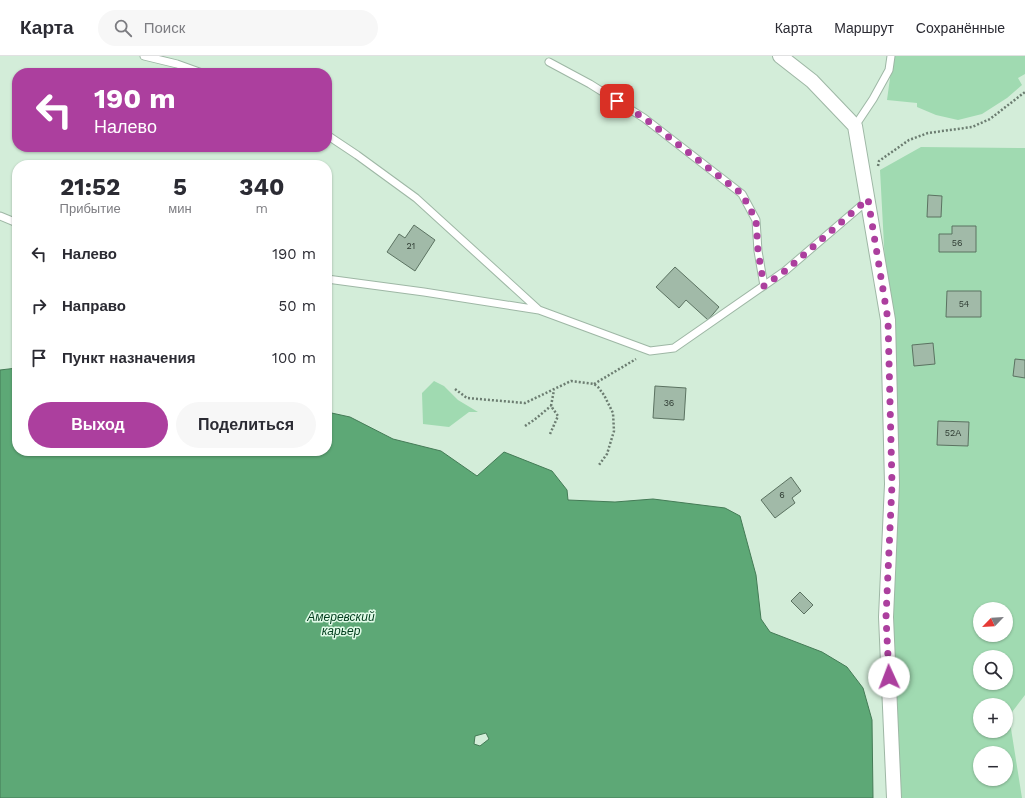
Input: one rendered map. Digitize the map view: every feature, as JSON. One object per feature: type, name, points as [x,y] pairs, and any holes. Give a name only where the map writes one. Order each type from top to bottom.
[{"type":"street","points":[[780,56],[812,81],[855,126],[888,320],[892,484],[886,617],[894,798]]},
{"type":"lane","points":[[144,56],[188,68]]},
{"type":"lane","points":[[855,126],[873,99],[889,70],[891,56]]},
{"type":"lane","points":[[549,62],[590,84],[644,118],[742,194],[756,220],[758,251],[764,286]]},
{"type":"lane","points":[[332,138],[358,155],[416,198],[539,310]]},
{"type":"lane","points":[[332,280],[539,310],[650,350],[674,348],[785,271],[868,199]]},
{"type":"lane","points":[[0,216],[12,221]]},
{"type":"path","points":[[878,167],[879,161],[909,140],[928,133],[972,127],[990,119],[1025,92]]},
{"type":"path","points":[[594,384],[650,350]]},
{"type":"path","points":[[455,389],[466,398],[525,403],[572,381],[594,384],[604,395],[613,414],[614,431],[607,454],[599,465]]},
{"type":"path","points":[[525,426],[550,406],[554,390]]},
{"type":"path","points":[[550,406],[558,416],[550,434]]},
{"type":"shaded area","points":[[893,56],[1025,56],[1025,74],[1018,78],[1022,85],[1007,98],[982,114],[958,120],[936,115],[917,107],[917,103],[887,100]]},
{"type":"shaded area","points":[[921,147],[1025,148],[1025,695],[1013,711],[1013,698],[973,698],[973,738],[1012,738],[1022,798],[894,798],[888,320],[880,170]]},
{"type":"shaded area","points":[[434,381],[444,386],[458,400],[478,412],[469,412],[449,427],[423,424],[422,393]]},
{"type":"water","name":"Амеревский карьер","points":[[12,369],[12,456],[332,456],[332,413],[350,417],[393,439],[441,451],[477,476],[504,452],[552,471],[567,490],[568,500],[615,502],[653,499],[725,508],[740,516],[756,575],[761,619],[770,632],[822,652],[847,667],[863,688],[872,720],[873,798],[0,798],[0,370]],"holes":[[[486,733],[489,739],[480,746],[474,744],[475,736]]]},
{"type":"building","points":[[928,195],[942,196],[941,217],[927,217]]},
{"type":"building","points":[[414,225],[435,240],[415,271],[387,252],[399,234],[405,238]]},
{"type":"building","points":[[952,226],[976,226],[976,252],[939,252],[939,234],[952,234]]},
{"type":"building","points":[[675,267],[719,307],[708,320],[686,300],[679,308],[656,287]]},
{"type":"building","points":[[947,291],[981,291],[981,317],[946,317]]},
{"type":"building","points":[[933,343],[935,364],[914,366],[912,345]]},
{"type":"building","points":[[1015,359],[1025,360],[1025,378],[1013,376]]},
{"type":"building","points":[[655,386],[686,388],[684,420],[653,418]]},
{"type":"building","points":[[938,421],[969,422],[968,446],[937,445]]},
{"type":"building","points":[[791,477],[801,491],[792,498],[795,503],[775,518],[761,500]]},
{"type":"building","points":[[800,592],[813,605],[804,614],[791,601]]},
{"type":"route","points":[[617,101],[644,118],[742,194],[756,220],[758,251],[764,286],[785,271],[868,199],[888,320],[892,484],[886,617],[889,677]]}]
